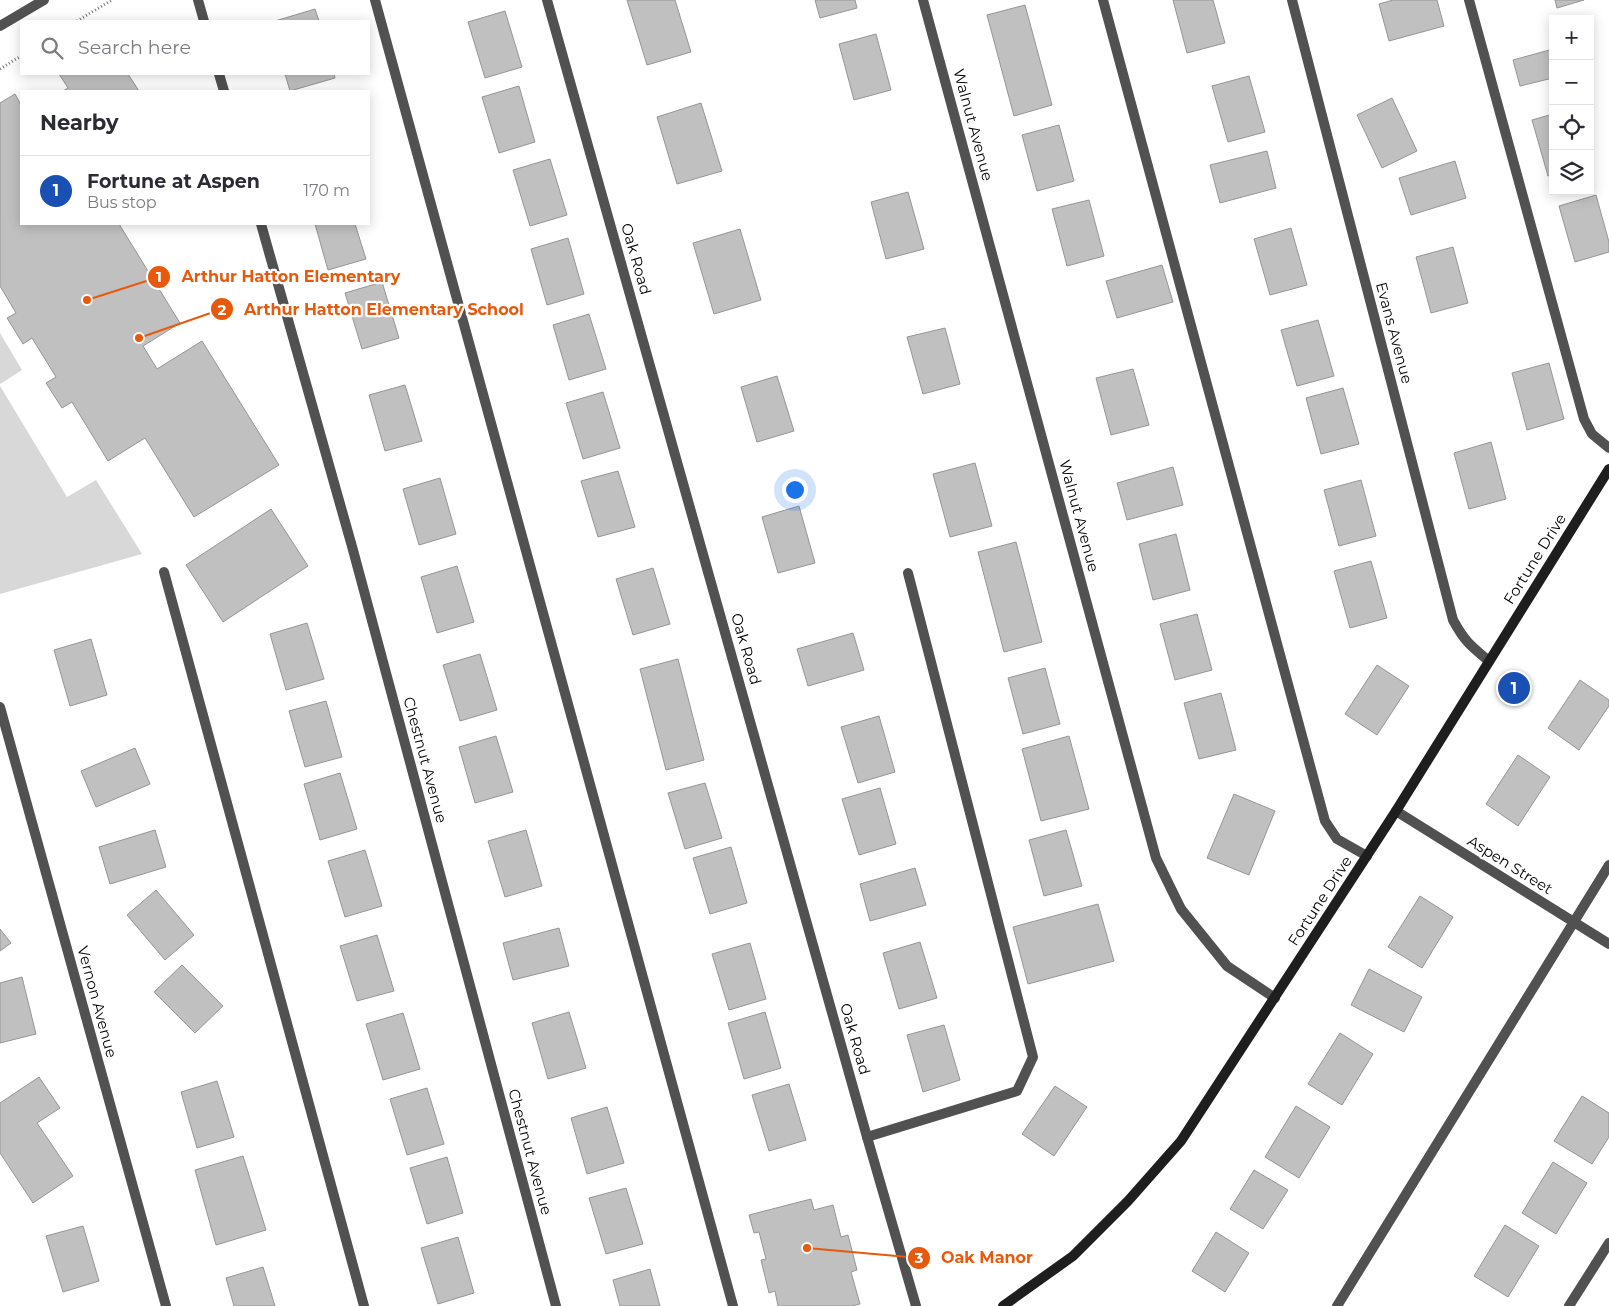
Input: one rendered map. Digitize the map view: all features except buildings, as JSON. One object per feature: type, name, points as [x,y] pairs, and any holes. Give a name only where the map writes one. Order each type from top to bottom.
[{"type":"main road","name":"Fortune Drive","points":[[1003,1306],[1073,1256],[1128,1201],[1181,1141],[1396,811],[1609,469]]},
{"type":"street","points":[[0,26],[44,0]]},
{"type":"street","points":[[198,0],[204,20]]},
{"type":"street","points":[[375,0],[733,1306]]},
{"type":"street","name":"Oak Road","points":[[547,0],[916,1306]]},
{"type":"street","name":"Walnut Avenue","points":[[924,0],[1156,858],[1181,909],[1227,966],[1275,998]]},
{"type":"street","points":[[1103,0],[1325,821],[1337,839],[1367,856]]},
{"type":"street","name":"Evans Avenue","points":[[1292,0],[1453,620],[1468,644],[1489,661]]},
{"type":"street","points":[[1469,0],[1584,419],[1592,434],[1609,448]]},
{"type":"street","points":[[219,75],[224,90]]},
{"type":"street","name":"Chestnut Avenue","points":[[261,225],[358,569],[556,1306]]},
{"type":"street","points":[[164,572],[364,1306]]},
{"type":"street","points":[[867,1137],[1018,1091],[1033,1057],[908,572]]},
{"type":"street","name":"Vernon Avenue","points":[[0,707],[166,1306]]},
{"type":"street","name":"Aspen Street","points":[[1396,811],[1609,944]]},
{"type":"street","points":[[1337,1306],[1609,865]]},
{"type":"street","points":[[1569,1306],[1609,1243]]},
{"type":"path","points":[[79,20],[112,0]]},
{"type":"path","points":[[0,69],[20,57]]},
{"type":"shaded area","points":[[0,333],[22,370],[0,384]]},
{"type":"shaded area","points":[[0,386],[67,497],[96,480],[142,554],[0,594]]},
{"type":"place","name":"Arthur Hatton Elementary","points":[[87,300]]},
{"type":"place","name":"Arthur Hatton Elementary School","points":[[139,338]]},
{"type":"place","name":"Fortune at Aspen","points":[[1514,688]]},
{"type":"place","name":"Oak Manor","points":[[807,1248]]}]
